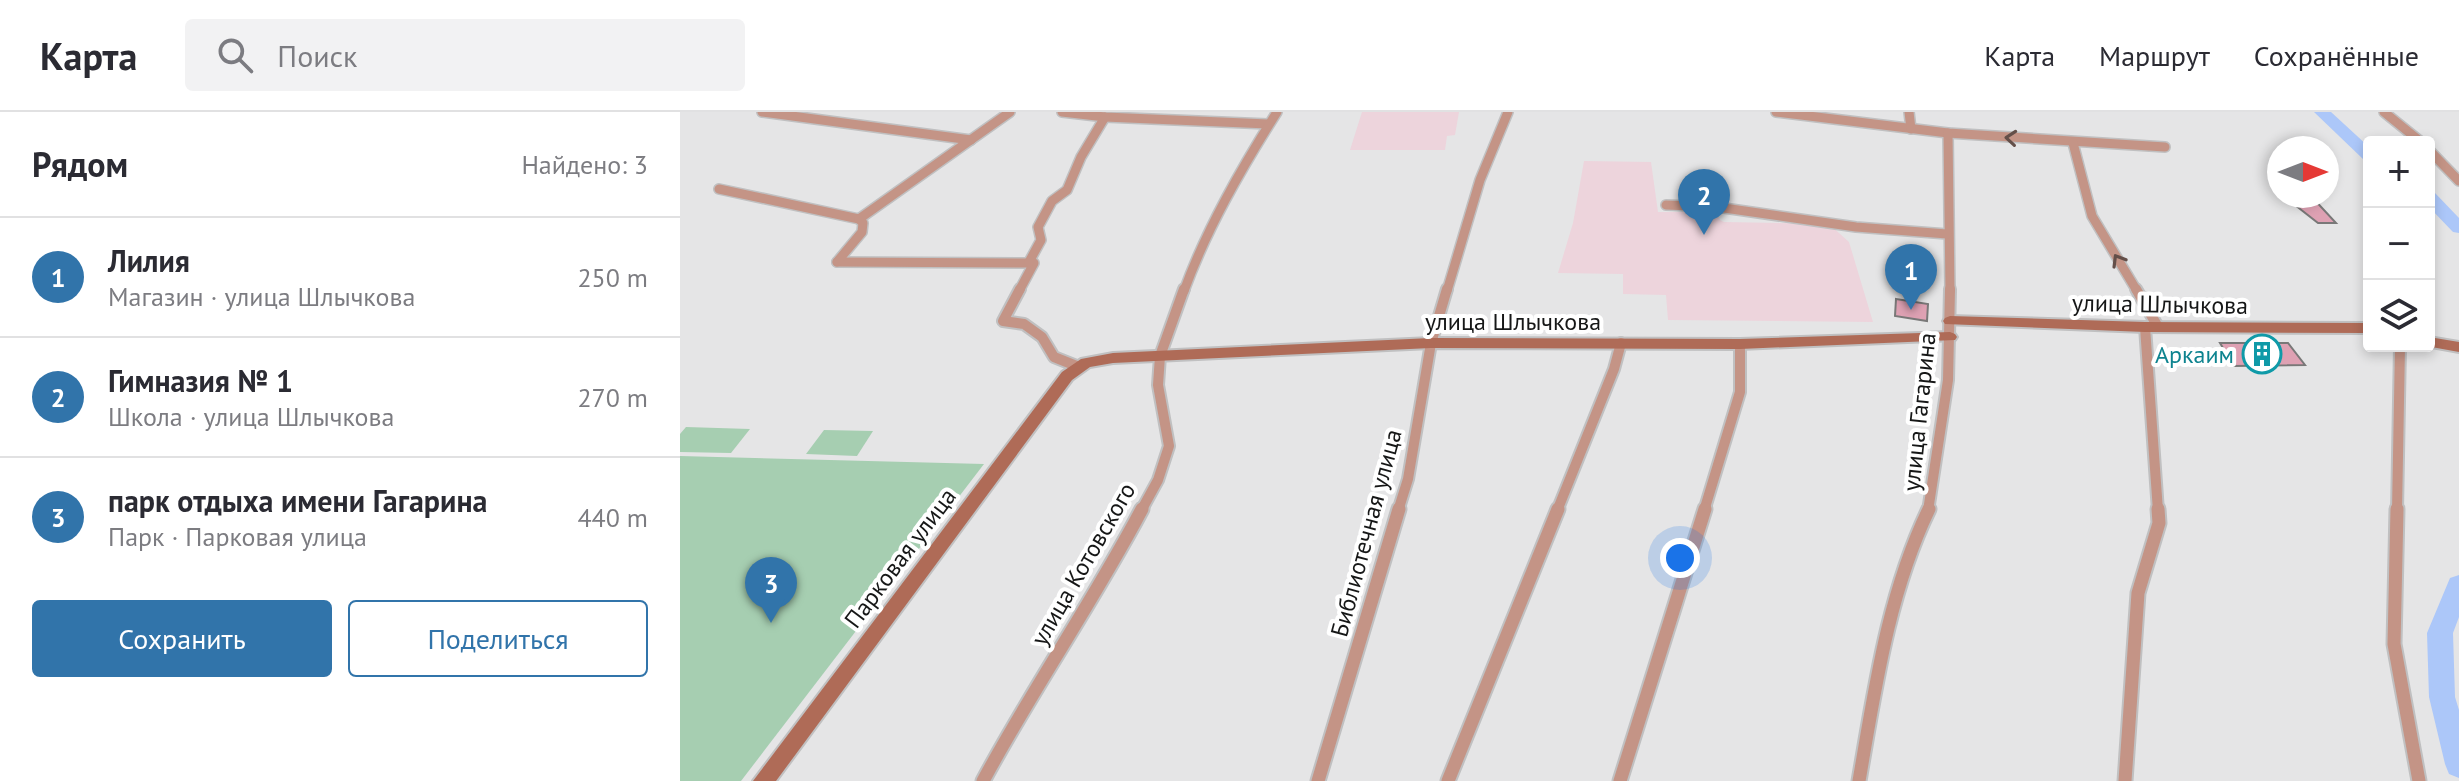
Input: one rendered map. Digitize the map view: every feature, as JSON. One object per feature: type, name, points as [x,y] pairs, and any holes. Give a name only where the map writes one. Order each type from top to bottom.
[{"type":"street","points":[[762,112],[971,140]]},
{"type":"street","points":[[859,219],[1010,112]]},
{"type":"street","points":[[1062,112],[1105,117],[1268,124]]},
{"type":"street","points":[[1160,356],[1197,255],[1244,164],[1277,112]]},
{"type":"street","name":"Библиотечная улица","points":[[1318,781],[1408,479],[1431,343],[1480,180],[1508,112]]},
{"type":"street","points":[[1776,112],[1948,133],[2165,147]]},
{"type":"street","points":[[1909,112],[1911,129]]},
{"type":"street","points":[[2384,112],[2414,136]]},
{"type":"street","points":[[1029,262],[1041,240],[1038,227],[1052,201],[1067,190],[1081,157],[1105,117]]},
{"type":"street","name":"улица Гагарина","points":[[1859,781],[1881,654],[1911,547],[1931,506],[1948,380],[1950,337],[1948,133]]},
{"type":"street","points":[[2073,143],[2092,216],[2151,327],[2159,523],[2138,593],[2125,781]]},
{"type":"street","points":[[2435,156],[2459,181]]},
{"type":"street","points":[[719,189],[859,219],[863,223],[862,232],[837,262],[1029,262],[1034,266],[1003,321],[1024,324],[1042,337],[1054,357],[1079,367]]},
{"type":"street","points":[[1666,205],[1717,207],[1856,227],[1947,234]]},
{"type":"street","name":"улица Шлычкова","points":[[1950,321],[2151,327],[2363,328]]},
{"type":"street","name":"улица Шлычкова","points":[[1079,367],[1101,359],[1431,343],[1740,344],[1950,337]]},
{"type":"street","points":[[1448,781],[1614,369],[1621,343]]},
{"type":"street","points":[[2435,343],[2459,347]]},
{"type":"street","points":[[1620,781],[1740,392],[1740,344]]},
{"type":"street","points":[[2400,352],[2394,644],[2419,781]]},
{"type":"street","name":"улица Котовского","points":[[983,781],[1024,704],[1101,587],[1158,480],[1169,446],[1158,385],[1160,356]]},
{"type":"street","name":"Парковая улица","points":[[763,781],[1067,376],[1079,367]]},
{"type":"shaded area","points":[[1362,112],[1459,112],[1455,135],[1447,136],[1445,150],[1350,150]]},
{"type":"shaded area","points":[[1584,161],[1651,162],[1658,212],[1716,212],[1724,222],[1829,224],[1849,242],[1873,322],[1668,320],[1666,295],[1623,294],[1623,274],[1558,273],[1573,223]]},
{"type":"green space","points":[[686,427],[750,429],[731,453],[680,452],[680,434]]},
{"type":"green space","points":[[824,430],[873,431],[857,456],[806,454]]},
{"type":"green space","points":[[680,456],[984,464],[741,781],[680,781]]},
{"type":"building","points":[[2299,208],[2322,208],[2336,223],[2318,223]]},
{"type":"building","points":[[1896,299],[1928,304],[1927,321],[1895,316]]},
{"type":"building","name":"Аркаим","points":[[2220,343],[2288,343],[2305,365],[2234,366]]},
{"type":"waterway","points":[[2322,112],[2363,150]]},
{"type":"waterway","points":[[2435,203],[2459,228]]},
{"type":"waterway","points":[[2459,585],[2440,633],[2442,697],[2459,764]]},
{"type":"place","name":"Гимназия № 1","points":[[1704,235]]},
{"type":"place","name":"Лилия","points":[[1911,310]]},
{"type":"place","name":"Аркаим","points":[[2262,354]]},
{"type":"place","name":"парк отдыха имени Гагарина","points":[[771,623]]}]
